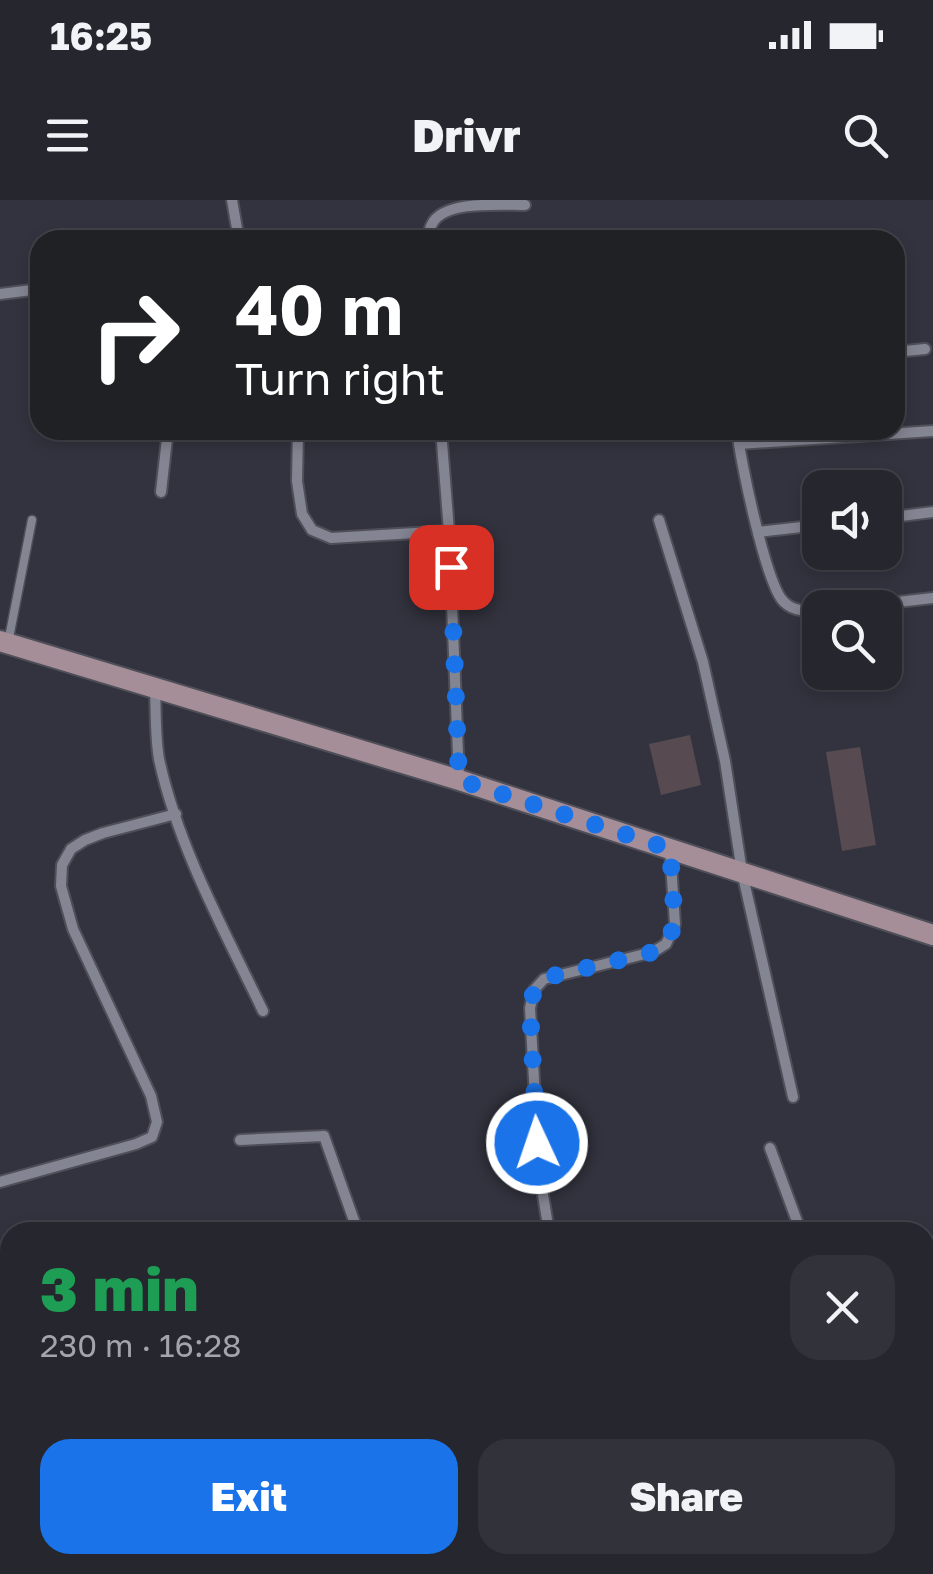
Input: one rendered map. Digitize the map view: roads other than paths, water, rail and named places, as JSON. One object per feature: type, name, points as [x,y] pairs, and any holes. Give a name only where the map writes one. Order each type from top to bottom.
[{"type":"street","points":[[232,200],[237,230]]},
{"type":"street","points":[[430,230],[433,220],[447,209],[525,204]]},
{"type":"street","points":[[0,294],[30,290]]},
{"type":"street","points":[[905,351],[925,349]]},
{"type":"street","points":[[905,432],[933,430]]},
{"type":"street","points":[[160,492],[167,440]]},
{"type":"street","points":[[298,440],[302,514],[312,530],[330,538],[449,531]]},
{"type":"street","points":[[442,440],[459,780]]},
{"type":"street","points":[[738,440],[773,584],[781,600],[794,610],[802,610]]},
{"type":"street","points":[[739,444],[794,440]]},
{"type":"street","points":[[902,516],[933,512]]},
{"type":"street","points":[[658,520],[703,662],[725,760],[742,872],[793,1098]]},
{"type":"street","points":[[758,532],[802,527]]},
{"type":"street","points":[[902,602],[933,598]]},
{"type":"street","points":[[4,642],[459,780],[933,935]]},
{"type":"street","points":[[155,688],[159,756],[176,814],[204,887],[263,1011]]},
{"type":"street","points":[[0,1182],[152,1137],[157,1122],[151,1096],[73,929],[61,886],[62,866],[70,849],[84,840],[176,814]]},
{"type":"street","points":[[547,1222],[534,1116],[530,1008],[534,990],[544,978],[653,952],[666,944],[675,924],[670,849]]},
{"type":"street","points":[[240,1140],[324,1136],[354,1222]]},
{"type":"street","points":[[770,1148],[797,1222]]},
{"type":"lane","points":[[4,642],[32,520]]}]
